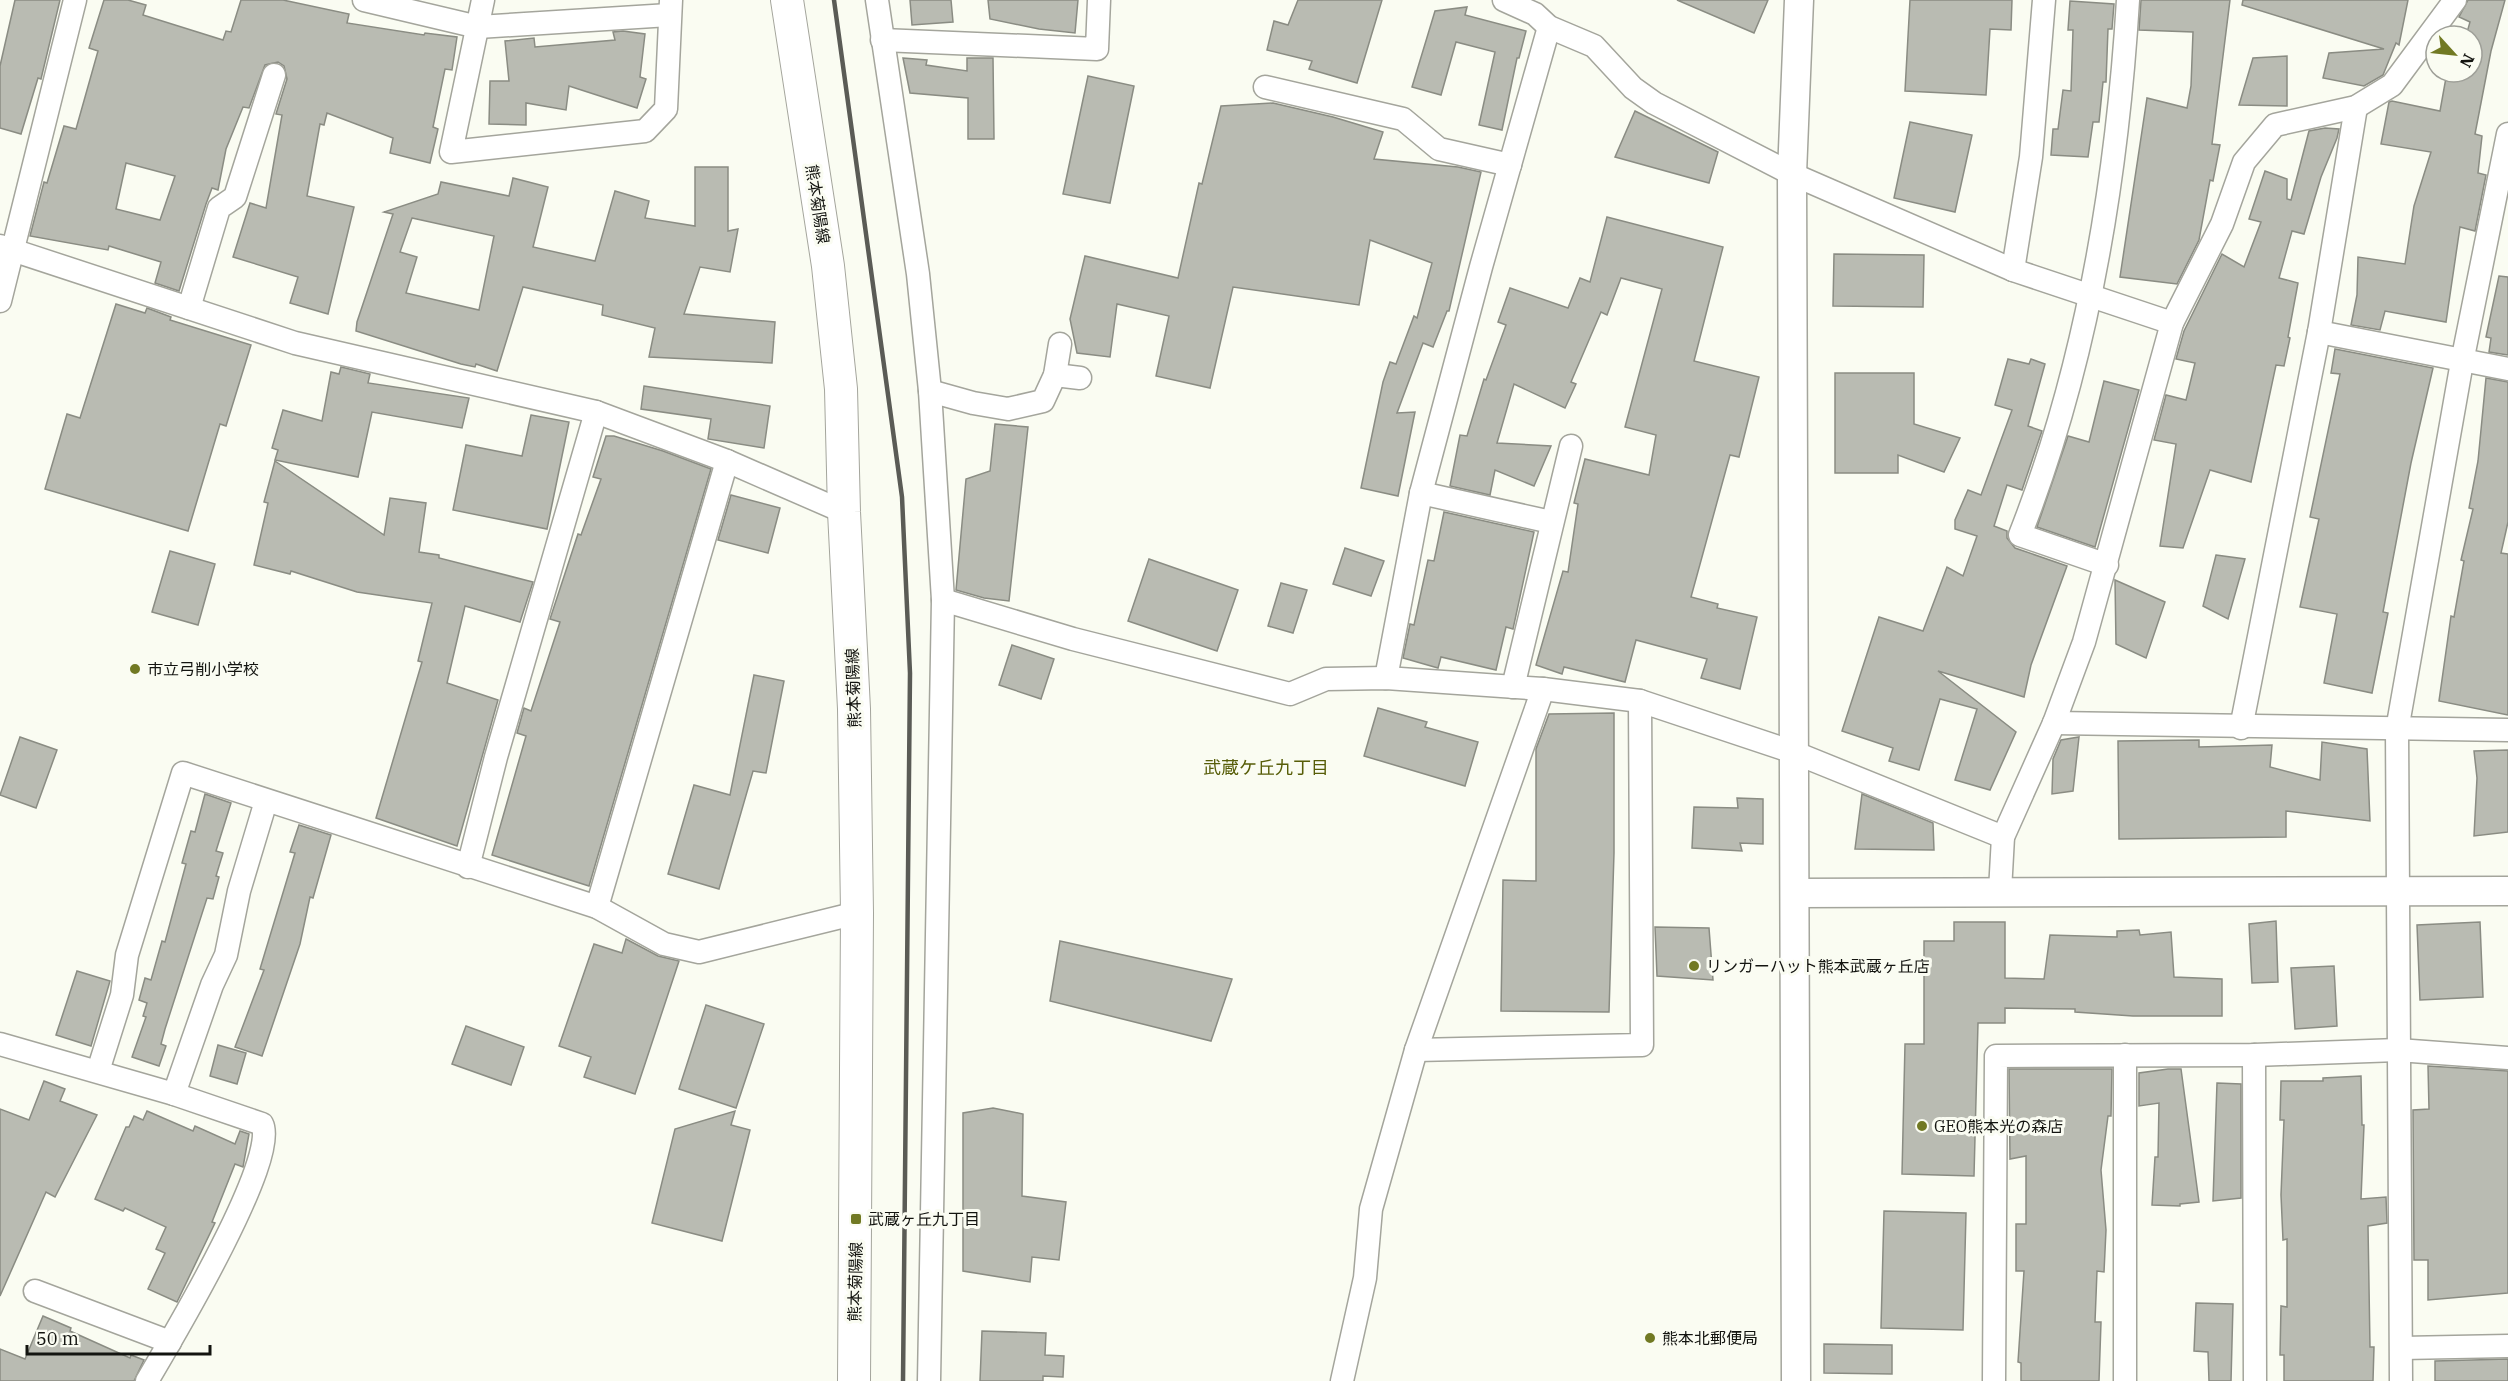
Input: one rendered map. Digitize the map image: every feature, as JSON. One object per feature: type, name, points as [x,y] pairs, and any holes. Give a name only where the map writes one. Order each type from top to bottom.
[{"type":"main road","name":"熊本菊陽線","points":[[787,0],[828,266],[841,389],[844,512],[854,709],[857,913],[854,1381]]},
{"type":"street","points":[[0,301],[7,249],[75,0]]},
{"type":"street","points":[[364,0],[478,27],[670,7],[666,109],[645,131],[451,152],[478,27],[483,0]]},
{"type":"street","points":[[877,0],[918,274],[930,391],[943,600],[929,1381]]},
{"type":"street","points":[[882,40],[1097,49],[1099,0]]},
{"type":"street","points":[[1504,0],[1541,13],[1594,46],[1633,88],[1654,103],[1792,174],[2013,270],[2172,323]]},
{"type":"street","points":[[1796,1381],[1792,174],[1799,0]]},
{"type":"street","points":[[2013,270],[2031,157],[2044,0]]},
{"type":"street","points":[[2107,565],[2020,535],[2058,431],[2090,296],[2107,208],[2123,78],[2128,0]]},
{"type":"street","points":[[2000,891],[2003,837],[2054,723],[2084,642],[2172,323],[2222,224],[2244,162],[2275,125],[2356,107],[2392,85],[2455,0]]},
{"type":"street","points":[[1386,678],[1421,493],[1510,165],[1541,13]]},
{"type":"street","points":[[189,308],[219,208],[235,197],[274,75]]},
{"type":"street","points":[[1265,87],[1403,119],[1439,149],[1510,165]]},
{"type":"street","points":[[2241,728],[2319,332],[2356,107]]},
{"type":"street","points":[[2401,1381],[2397,730],[2462,362],[2508,134]]},
{"type":"street","points":[[7,249],[295,343],[596,412],[727,461],[844,512]]},
{"type":"street","points":[[2319,332],[2462,362],[2508,369]]},
{"type":"street","points":[[930,391],[973,403],[1008,409],[1042,401],[1055,375],[1060,344]]},
{"type":"street","points":[[1055,375],[1080,378]]},
{"type":"street","points":[[468,867],[496,757],[554,566],[596,412]]},
{"type":"street","points":[[1514,687],[1551,522],[1571,446]]},
{"type":"street","points":[[597,907],[727,461]]},
{"type":"street","points":[[1421,493],[1551,522]]},
{"type":"street","points":[[943,600],[1073,639],[1290,694],[1326,679],[1386,678],[1543,689],[1640,701],[1793,752],[2003,837]]},
{"type":"street","points":[[1342,1381],[1365,1278],[1371,1209],[1416,1050],[1543,689]]},
{"type":"street","points":[[1416,1050],[1642,1045],[1640,701]]},
{"type":"street","points":[[2054,723],[2241,728],[2508,730]]},
{"type":"street","points":[[98,1071],[122,995],[127,955],[183,773],[597,907],[664,944],[699,952],[857,913]]},
{"type":"street","points":[[174,1094],[212,985],[226,955],[239,891],[266,801]]},
{"type":"street","points":[[1796,893],[2398,889],[2508,891]]},
{"type":"street","points":[[0,1044],[174,1094],[262,1124],[266,1132],[263,1150],[223,1246],[147,1381]]},
{"type":"street","points":[[1994,1381],[1996,1056],[2254,1055],[2398,1050],[2508,1058]]},
{"type":"street","points":[[2125,1055],[2125,1381]]},
{"type":"street","points":[[2254,1055],[2255,1381]]},
{"type":"street","points":[[35,1290],[170,1342]]},
{"type":"street","points":[[2402,1348],[2508,1346]]},
{"type":"building","points":[[15,0],[60,0],[41,79],[38,78],[21,134],[0,128],[0,66]]},
{"type":"building","points":[[104,0],[128,0],[146,5],[143,15],[223,40],[226,31],[231,32],[241,0],[283,0],[349,14],[347,23],[424,35],[425,33],[457,37],[452,70],[445,69],[433,127],[438,129],[430,163],[390,153],[393,138],[327,113],[324,125],[320,124],[307,196],[354,207],[328,314],[290,303],[298,277],[233,257],[250,203],[266,208],[282,115],[276,114],[287,79],[284,66],[278,62],[265,65],[249,108],[243,107],[226,149],[218,190],[212,188],[179,291],[155,283],[161,262],[109,246],[108,250],[30,236],[44,182],[47,183],[64,126],[76,129],[98,51],[89,48]],"holes":[[[126,163],[175,176],[160,220],[116,209]]]},
{"type":"building","points":[[910,0],[951,0],[953,22],[912,25]]},
{"type":"building","points":[[988,0],[1078,0],[1075,33],[1039,29],[990,19]]},
{"type":"building","points":[[1298,0],[1382,0],[1357,83],[1309,69],[1312,61],[1267,50],[1274,21],[1288,25]]},
{"type":"building","points":[[1677,0],[1768,0],[1754,33]]},
{"type":"building","points":[[1910,0],[2012,0],[2011,30],[1990,29],[1986,95],[1905,91]]},
{"type":"building","points":[[2141,0],[2230,0],[2212,144],[2220,145],[2213,181],[2210,180],[2199,240],[2177,284],[2120,277],[2147,98],[2187,108],[2191,86],[2193,32],[2139,30]]},
{"type":"building","points":[[2243,0],[2408,0],[2399,45],[2396,43],[2383,75],[2364,86],[2323,78],[2329,53],[2384,49],[2242,5]]},
{"type":"building","points":[[2468,0],[2505,0],[2491,51],[2475,134],[2482,136],[2478,173],[2486,175],[2475,231],[2460,227],[2446,322],[2385,311],[2380,330],[2351,325],[2357,295],[2358,257],[2405,264],[2414,206],[2431,152],[2381,144],[2389,102],[2440,111],[2445,84],[2484,84],[2484,24],[2469,24],[2470,22],[2459,17]]},
{"type":"building","points":[[2070,1],[2114,4],[2112,29],[2108,29],[2106,82],[2103,82],[2099,122],[2093,122],[2088,157],[2051,155],[2053,129],[2058,129],[2063,90],[2071,91],[2073,30],[2068,30]]},
{"type":"building","points":[[1467,7],[1465,15],[1526,31],[1519,58],[1517,58],[1502,130],[1479,125],[1495,52],[1456,42],[1441,95],[1412,87],[1435,11]]},
{"type":"building","points":[[613,32],[645,34],[640,77],[646,79],[637,108],[569,86],[566,110],[526,103],[526,125],[489,124],[490,81],[509,81],[505,41],[534,38],[535,47],[615,40]]},
{"type":"building","points":[[2287,56],[2287,106],[2239,105],[2253,58]]},
{"type":"building","points":[[903,58],[927,60],[926,65],[967,71],[967,58],[993,58],[994,139],[968,139],[968,98],[910,93]]},
{"type":"building","points":[[1088,76],[1134,86],[1110,203],[1063,194]]},
{"type":"building","points":[[1273,103],[1383,132],[1374,159],[1458,167],[1481,172],[1449,311],[1447,311],[1433,347],[1423,343],[1397,413],[1415,412],[1398,496],[1361,488],[1383,382],[1390,362],[1396,364],[1414,316],[1417,318],[1432,263],[1370,240],[1359,305],[1233,287],[1210,388],[1156,376],[1169,316],[1117,304],[1110,357],[1077,353],[1070,319],[1085,256],[1178,278],[1199,183],[1202,184],[1221,106]]},
{"type":"building","points":[[1635,111],[1718,152],[1709,183],[1615,157]]},
{"type":"building","points":[[1910,122],[1972,135],[1955,212],[1894,198]]},
{"type":"building","points":[[2325,128],[2339,129],[2337,138],[2321,177],[2304,234],[2292,231],[2279,278],[2298,283],[2284,366],[2276,365],[2251,482],[2210,470],[2183,548],[2160,546],[2176,444],[2154,440],[2166,395],[2186,400],[2195,363],[2176,359],[2184,331],[2222,254],[2244,267],[2261,222],[2249,219],[2265,171],[2287,179],[2287,199],[2291,200],[2309,131]]},
{"type":"building","points":[[695,167],[728,167],[728,231],[738,229],[730,272],[700,267],[684,314],[775,322],[772,363],[649,357],[655,328],[602,315],[603,305],[523,287],[497,371],[476,364],[475,367],[461,364],[356,331],[393,214],[384,212],[438,194],[441,182],[509,196],[513,178],[548,187],[533,247],[595,261],[615,191],[649,201],[645,218],[695,226]],"holes":[[[412,218],[494,236],[479,310],[406,293],[417,257],[400,252]]]},
{"type":"building","points":[[1607,217],[1723,247],[1694,361],[1759,377],[1739,457],[1730,455],[1691,597],[1718,604],[1717,608],[1757,617],[1740,689],[1701,678],[1707,659],[1636,640],[1625,682],[1564,667],[1562,674],[1536,665],[1563,571],[1568,572],[1578,504],[1574,503],[1585,459],[1649,475],[1656,435],[1625,427],[1662,289],[1621,278],[1607,315],[1601,312],[1571,382],[1576,384],[1565,408],[1514,384],[1497,443],[1551,446],[1534,486],[1495,470],[1490,495],[1450,486],[1460,435],[1467,436],[1484,379],[1486,380],[1506,325],[1498,322],[1510,288],[1568,308],[1580,278],[1590,282]]},
{"type":"building","points":[[1834,254],[1924,255],[1923,307],[1833,306]]},
{"type":"building","points":[[2499,276],[2508,277],[2508,355],[2489,352],[2491,338],[2486,337]]},
{"type":"building","points":[[116,304],[145,313],[147,308],[171,317],[170,320],[251,345],[226,426],[220,424],[188,531],[45,489],[67,414],[80,418]]},
{"type":"building","points":[[2335,349],[2433,368],[2411,463],[2383,612],[2388,613],[2372,693],[2324,683],[2337,614],[2300,607],[2319,519],[2310,517],[2340,374],[2331,373]]},
{"type":"building","points":[[2008,359],[2029,364],[2031,359],[2045,364],[2028,426],[2042,431],[2022,490],[2007,485],[1994,526],[2007,531],[2007,538],[2015,548],[2067,566],[2031,665],[2024,697],[1938,671],[2016,732],[1990,790],[1955,780],[1977,709],[1940,699],[1919,770],[1889,761],[1893,748],[1842,731],[1879,617],[1923,631],[1947,567],[1963,576],[1977,536],[1955,529],[1955,520],[1968,490],[1981,495],[2012,410],[1995,405]]},
{"type":"building","points":[[341,367],[370,374],[368,383],[469,398],[462,428],[372,412],[358,477],[275,460],[278,450],[272,448],[283,410],[322,421],[331,372],[339,374]]},
{"type":"building","points":[[1835,373],[1914,373],[1914,424],[1960,438],[1944,472],[1898,455],[1898,473],[1835,473]]},
{"type":"building","points":[[2486,378],[2508,382],[2508,522],[2501,553],[2508,554],[2508,715],[2439,701],[2451,616],[2454,617],[2464,561],[2461,560],[2473,509],[2469,508],[2478,461]]},
{"type":"building","points":[[2104,381],[2139,390],[2095,547],[2037,527],[2068,436],[2089,442]]},
{"type":"building","points":[[644,386],[770,406],[764,448],[708,439],[711,419],[641,409]]},
{"type":"building","points":[[531,415],[569,422],[547,529],[453,510],[466,445],[522,456]]},
{"type":"building","points":[[995,424],[1028,427],[1009,601],[984,598],[956,590],[966,479],[990,471]]},
{"type":"building","points":[[606,436],[614,436],[663,451],[711,469],[589,886],[492,855],[526,736],[517,733],[524,708],[531,711],[560,622],[550,619],[578,534],[581,535],[601,479],[593,477]]},
{"type":"building","points":[[275,461],[384,535],[390,498],[426,503],[419,552],[439,555],[439,558],[533,582],[520,622],[465,606],[447,683],[498,700],[457,846],[376,818],[422,662],[418,661],[432,603],[357,592],[291,571],[290,574],[254,565],[268,503],[264,502]]},
{"type":"building","points":[[731,495],[780,508],[768,553],[718,540]]},
{"type":"building","points":[[1444,512],[1534,532],[1513,629],[1506,627],[1496,670],[1441,657],[1438,668],[1403,658],[1410,624],[1414,625],[1428,560],[1434,561]]},
{"type":"building","points":[[1345,548],[1384,561],[1371,596],[1333,584]]},
{"type":"building","points":[[170,551],[215,564],[198,625],[152,612]]},
{"type":"building","points":[[2216,555],[2245,559],[2228,619],[2203,606]]},
{"type":"building","points":[[1149,559],[1238,590],[1217,651],[1128,621]]},
{"type":"building","points":[[2115,580],[2165,602],[2146,658],[2116,644]]},
{"type":"building","points":[[1281,583],[1307,590],[1293,633],[1268,626]]},
{"type":"building","points":[[1012,645],[1054,659],[1041,699],[999,685]]},
{"type":"building","points":[[754,675],[784,681],[766,773],[753,771],[719,889],[668,874],[694,785],[730,795]]},
{"type":"building","points":[[1378,708],[1427,722],[1425,727],[1478,742],[1465,786],[1364,756]]},
{"type":"building","points":[[1614,713],[1614,853],[1609,1012],[1501,1011],[1503,880],[1536,881],[1536,749],[1549,714]]},
{"type":"building","points":[[20,737],[57,750],[36,808],[0,795]]},
{"type":"building","points":[[2079,737],[2073,791],[2052,794],[2053,759],[2061,740]]},
{"type":"building","points":[[2199,740],[2199,747],[2272,745],[2270,767],[2320,780],[2322,742],[2367,749],[2370,821],[2286,811],[2286,837],[2119,839],[2118,741]]},
{"type":"building","points":[[2508,750],[2508,832],[2474,836],[2477,778],[2474,751]]},
{"type":"building","points":[[205,794],[231,803],[216,851],[223,853],[216,876],[219,877],[213,899],[207,898],[165,1029],[161,1044],[166,1046],[159,1066],[132,1057],[146,1017],[143,1016],[147,1003],[139,1000],[145,978],[151,980],[162,941],[165,942],[186,864],[182,863],[191,831],[195,832]]},
{"type":"building","points":[[1862,794],[1933,823],[1934,850],[1855,849]]},
{"type":"building","points":[[1737,798],[1763,799],[1763,844],[1740,843],[1742,851],[1692,848],[1694,807],[1738,808]]},
{"type":"building","points":[[299,825],[331,835],[313,898],[310,897],[300,944],[262,1056],[235,1047],[264,970],[260,969],[295,853],[290,852]]},
{"type":"building","points":[[2276,921],[2278,982],[2252,983],[2249,924]]},
{"type":"building","points":[[1954,922],[2005,922],[2005,978],[2044,979],[2050,935],[2117,937],[2117,931],[2139,930],[2140,935],[2171,932],[2174,977],[2222,979],[2222,1016],[2133,1016],[2075,1012],[2075,1009],[2005,1008],[2005,1023],[1978,1023],[1974,1176],[1902,1174],[1905,1044],[1924,1044],[1924,941],[1954,941]]},
{"type":"building","points":[[2480,922],[2483,997],[2420,1000],[2417,925]]},
{"type":"building","points":[[1655,927],[1709,928],[1713,980],[1657,976]]},
{"type":"building","points":[[626,939],[658,956],[679,961],[635,1094],[584,1077],[591,1057],[559,1046],[594,944],[622,953]]},
{"type":"building","points":[[1060,941],[1232,979],[1211,1041],[1050,1001]]},
{"type":"building","points":[[2334,966],[2337,1026],[2295,1029],[2291,968]]},
{"type":"building","points":[[77,971],[110,981],[91,1046],[56,1035]]},
{"type":"building","points":[[706,1005],[764,1024],[736,1108],[679,1089]]},
{"type":"building","points":[[466,1026],[524,1047],[511,1085],[452,1064]]},
{"type":"building","points":[[218,1045],[246,1053],[237,1084],[210,1076]]},
{"type":"building","points":[[2428,1066],[2508,1071],[2508,1293],[2428,1300],[2428,1260],[2414,1260],[2413,1110],[2429,1109]]},
{"type":"building","points":[[2009,1069],[2112,1069],[2111,1116],[2108,1116],[2101,1170],[2106,1230],[2104,1272],[2097,1271],[2095,1322],[2101,1322],[2099,1381],[2021,1381],[2021,1363],[2018,1362],[2024,1271],[2016,1271],[2016,1224],[2026,1224],[2026,1156],[2010,1159]]},
{"type":"building","points":[[2181,1069],[2199,1202],[2180,1204],[2180,1206],[2152,1205],[2155,1157],[2158,1157],[2159,1103],[2139,1106],[2139,1073]]},
{"type":"building","points":[[2361,1076],[2362,1125],[2364,1125],[2361,1199],[2386,1197],[2387,1223],[2368,1226],[2370,1347],[2374,1347],[2373,1381],[2284,1381],[2284,1355],[2280,1355],[2281,1306],[2287,1307],[2287,1239],[2283,1240],[2281,1195],[2284,1120],[2280,1120],[2281,1081],[2323,1081],[2323,1078]]},
{"type":"building","points":[[44,1081],[65,1089],[60,1101],[97,1115],[55,1197],[46,1192],[0,1296],[0,1109],[29,1120]]},
{"type":"building","points":[[2217,1083],[2241,1084],[2241,1198],[2213,1201]]},
{"type":"building","points":[[993,1108],[1023,1114],[1022,1196],[1066,1202],[1059,1260],[1032,1257],[1030,1282],[963,1271],[963,1113]]},
{"type":"building","points":[[147,1111],[193,1131],[195,1126],[235,1144],[240,1131],[249,1134],[243,1167],[235,1164],[212,1222],[215,1223],[177,1302],[148,1289],[165,1253],[156,1249],[166,1227],[125,1208],[123,1211],[95,1199],[126,1127],[129,1127],[134,1116],[143,1120]]},
{"type":"building","points":[[735,1111],[731,1125],[750,1130],[722,1241],[652,1223],[675,1129]]},
{"type":"building","points":[[1884,1211],[1966,1213],[1963,1330],[1881,1328]]},
{"type":"building","points":[[2196,1303],[2233,1304],[2231,1381],[2209,1381],[2208,1352],[2194,1351]]},
{"type":"building","points":[[43,1316],[130,1358],[131,1355],[144,1360],[134,1381],[0,1381],[0,1349],[25,1359]]},
{"type":"building","points":[[982,1331],[1046,1333],[1045,1355],[1064,1356],[1063,1377],[1043,1376],[1043,1381],[980,1381]]},
{"type":"building","points":[[1824,1344],[1892,1345],[1892,1374],[1824,1373]]},
{"type":"building","points":[[2508,1359],[2508,1381],[2435,1381],[2435,1361]]},
{"type":"railway","points":[[834,0],[902,497],[910,673],[903,1381]]},
{"type":"place","name":"市立弓削小学校","points":[[135,669]]},
{"type":"place","name":"リンガーハット熊本武蔵ヶ丘店","points":[[1694,966]]},
{"type":"place","name":"GEO熊本光の森店","points":[[1922,1126]]},
{"type":"place","name":"武蔵ヶ丘九丁目","points":[[856,1219]]},
{"type":"place","name":"熊本北郵便局","points":[[1650,1338]]},
{"type":"district","name":"武蔵ケ丘九丁目","points":[[1266,768]]}]
